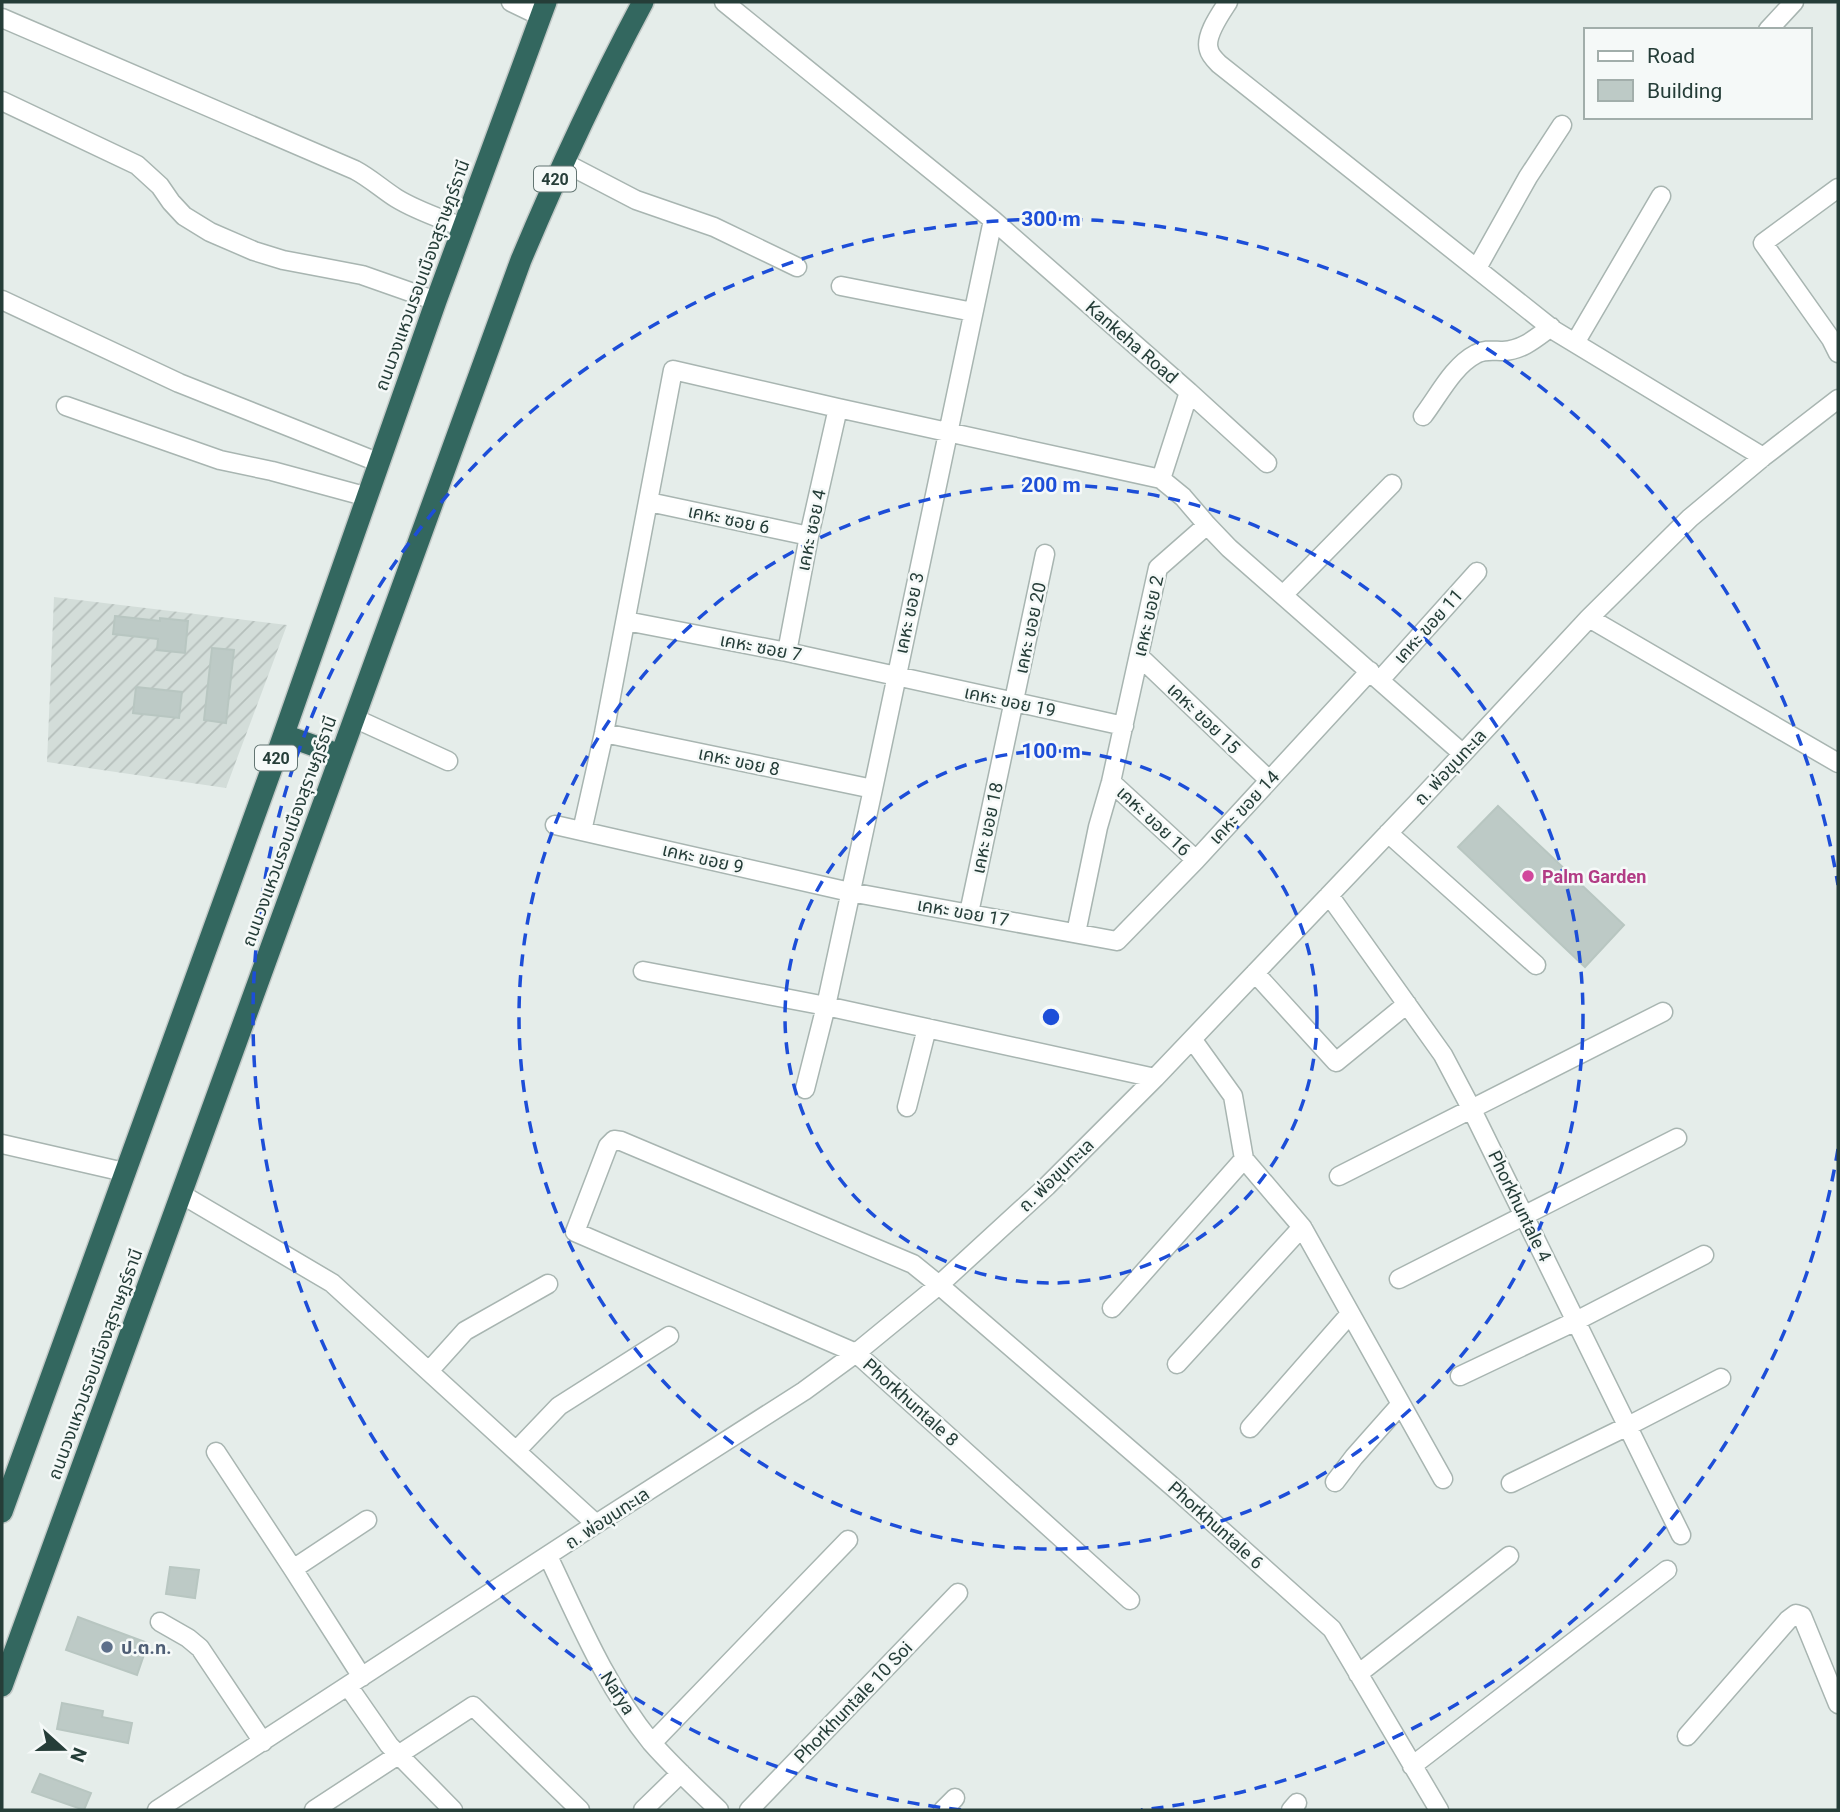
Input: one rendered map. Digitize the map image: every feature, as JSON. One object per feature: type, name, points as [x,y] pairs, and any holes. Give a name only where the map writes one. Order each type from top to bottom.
[{"type":"highway","name":"ถนนวงแหวนรอบเมืองสุราษฎร์ธานี","points":[[2,1686],[521,260],[563,162],[643,2]]},
{"type":"highway","name":"ถนนวงแหวนรอบเมืองสุราษฎร์ธานี","points":[[2,1512],[284,735],[462,228],[543,9]]},
{"type":"highway","points":[[284,735],[340,755]]},
{"type":"street","points":[[511,2],[543,9]]},
{"type":"street","name":"Kankeha Road","points":[[724,2],[993,220],[1189,392],[1161,478]]},
{"type":"street","points":[[1228,2],[1213,27],[1208,43],[1208,49],[1219,64],[1551,327],[1763,457]]},
{"type":"street","points":[[1770,28],[1794,2]]},
{"type":"street","points":[[2,18],[355,170],[412,207],[462,228]]},
{"type":"street","points":[[2,101],[137,165],[160,186],[184,216],[210,232],[283,260],[362,275],[436,301]]},
{"type":"street","points":[[1477,268],[1528,177],[1562,125]]},
{"type":"street","points":[[563,162],[636,200],[714,227],[797,267]]},
{"type":"street","points":[[1836,342],[1763,243],[1838,188]]},
{"type":"street","points":[[1575,343],[1661,196]]},
{"type":"street","name":"เคหะ ขอย 3","points":[[805,1089],[826,1006],[873,789],[993,220]]},
{"type":"street","points":[[841,286],[973,312]]},
{"type":"street","points":[[2,300],[179,383],[380,463]]},
{"type":"street","points":[[1423,416],[1459,367],[1478,352],[1516,349],[1528,344],[1551,327]]},
{"type":"street","points":[[582,831],[604,733],[673,370],[1161,478],[1183,497],[1229,548],[1462,753]]},
{"type":"street","points":[[1189,392],[1267,463]]},
{"type":"street","name":"ถ. พ่อขุนทะเล","points":[[157,1810],[804,1391],[856,1353],[939,1285],[1047,1186],[1155,1078],[1590,618],[1690,518],[1838,399]]},
{"type":"street","points":[[66,406],[220,460],[368,497]]},
{"type":"street","name":"เคหะ ซอย 4","points":[[787,652],[809,536],[838,408]]},
{"type":"street","points":[[1283,595],[1392,484]]},
{"type":"street","name":"เคหะ ซอย 6","points":[[649,502],[809,536]]},
{"type":"street","name":"เคหะ ขอย 2","points":[[1124,726],[1158,568],[1207,525]]},
{"type":"street","name":"เคหะ ขอย 20","points":[[1014,702],[1045,554]]},
{"type":"street","name":"เคหะ ขอย 11","points":[[1375,675],[1477,572]]},
{"type":"street","points":[[1590,618],[1838,763]]},
{"type":"street","name":"เคหะ ซอย 7","points":[[626,621],[896,676]]},
{"type":"street","name":"เคหะ ขอย 15","points":[[1139,656],[1269,780]]},
{"type":"street","name":"เคหะ ขอย 14","points":[[1117,941],[1269,780],[1375,675]]},
{"type":"street","name":"เคหะ ขอย 19","points":[[896,676],[1124,726]]},
{"type":"street","name":"เคหะ ขอย 18","points":[[970,913],[1014,702]]},
{"type":"street","points":[[354,718],[448,761]]},
{"type":"street","points":[[1076,933],[1098,827],[1124,726]]},
{"type":"street","name":"เคหะ ขอย 8","points":[[604,733],[873,789]]},
{"type":"street","name":"เคหะ ขอย 16","points":[[1111,782],[1196,860]]},
{"type":"street","name":"เคหะ ขอย 9","points":[[555,825],[850,892]]},
{"type":"street","points":[[1388,833],[1536,965]]},
{"type":"street","name":"เคหะ ขอย 17","points":[[850,892],[1117,941]]},
{"type":"street","name":"Phorkhuntale 4","points":[[1329,895],[1443,1055],[1681,1535]]},
{"type":"street","points":[[643,971],[826,1006],[1155,1078]]},
{"type":"street","points":[[1255,973],[1336,1062],[1407,1004]]},
{"type":"street","points":[[1339,1176],[1663,1012]]},
{"type":"street","points":[[907,1107],[927,1028]]},
{"type":"street","points":[[1192,1039],[1233,1096],[1244,1159],[1301,1227],[1443,1479]]},
{"type":"street","points":[[1399,1279],[1677,1138]]},
{"type":"street","name":"Phorkhuntale 6","points":[[575,1232],[608,1146],[614,1140],[913,1264],[1180,1493],[1332,1629],[1439,1810]]},
{"type":"street","points":[[2,1144],[124,1172]]},
{"type":"street","points":[[1112,1308],[1244,1159]]},
{"type":"street","points":[[181,1194],[332,1283],[596,1524]]},
{"type":"street","points":[[1177,1364],[1301,1227]]},
{"type":"street","name":"Phorkhuntale 8","points":[[575,1232],[856,1353],[1130,1600]]},
{"type":"street","points":[[1460,1376],[1576,1321],[1704,1255]]},
{"type":"street","points":[[429,1371],[465,1331],[548,1284]]},
{"type":"street","points":[[1250,1428],[1350,1314]]},
{"type":"street","points":[[516,1451],[559,1406],[669,1336]]},
{"type":"street","points":[[1511,1483],[1721,1378]]},
{"type":"street","points":[[1335,1482],[1401,1404]]},
{"type":"street","points":[[216,1452],[293,1569],[389,1745],[453,1810]]},
{"type":"street","points":[[293,1569],[367,1520]]},
{"type":"street","points":[[652,1743],[848,1540]]},
{"type":"street","name":"Narya","points":[[548,1556],[597,1660],[627,1709],[652,1743],[719,1810]]},
{"type":"street","points":[[1358,1674],[1509,1556]]},
{"type":"street","points":[[1412,1766],[1667,1570]]},
{"type":"street","name":"Phorkhuntale 10 Soi","points":[[748,1810],[958,1593]]},
{"type":"street","points":[[1687,1735],[1796,1614],[1802,1616],[1838,1704]]},
{"type":"street","points":[[160,1622],[200,1648],[263,1742]]},
{"type":"street","points":[[314,1810],[474,1706],[580,1810]]},
{"type":"street","points":[[643,1810],[681,1773]]},
{"type":"shaded area","points":[[54,597],[287,625],[226,788],[47,762]]},
{"type":"building","points":[[115,616],[188,621],[185,653],[157,650],[158,639],[113,634]]},
{"type":"building","points":[[212,648],[234,650],[226,723],[204,720]]},
{"type":"building","points":[[136,687],[182,692],[179,718],[133,713]]},
{"type":"building","name":"Palm Garden","points":[[1498,806],[1624,925],[1585,967],[1458,847]]},
{"type":"building","points":[[170,1567],[199,1570],[195,1598],[166,1594]]},
{"type":"building","name":"ป.ต.ท.","points":[[78,1617],[148,1643],[137,1675],[66,1650]]},
{"type":"building","points":[[62,1703],[103,1711],[102,1717],[132,1723],[128,1743],[57,1729]]},
{"type":"building","points":[[40,1774],[91,1793],[84,1810],[32,1792]]},
{"type":"place","name":"Palm Garden","points":[[1528,876]]},
{"type":"place","name":"ป.ต.ท.","points":[[107,1647]]}]
